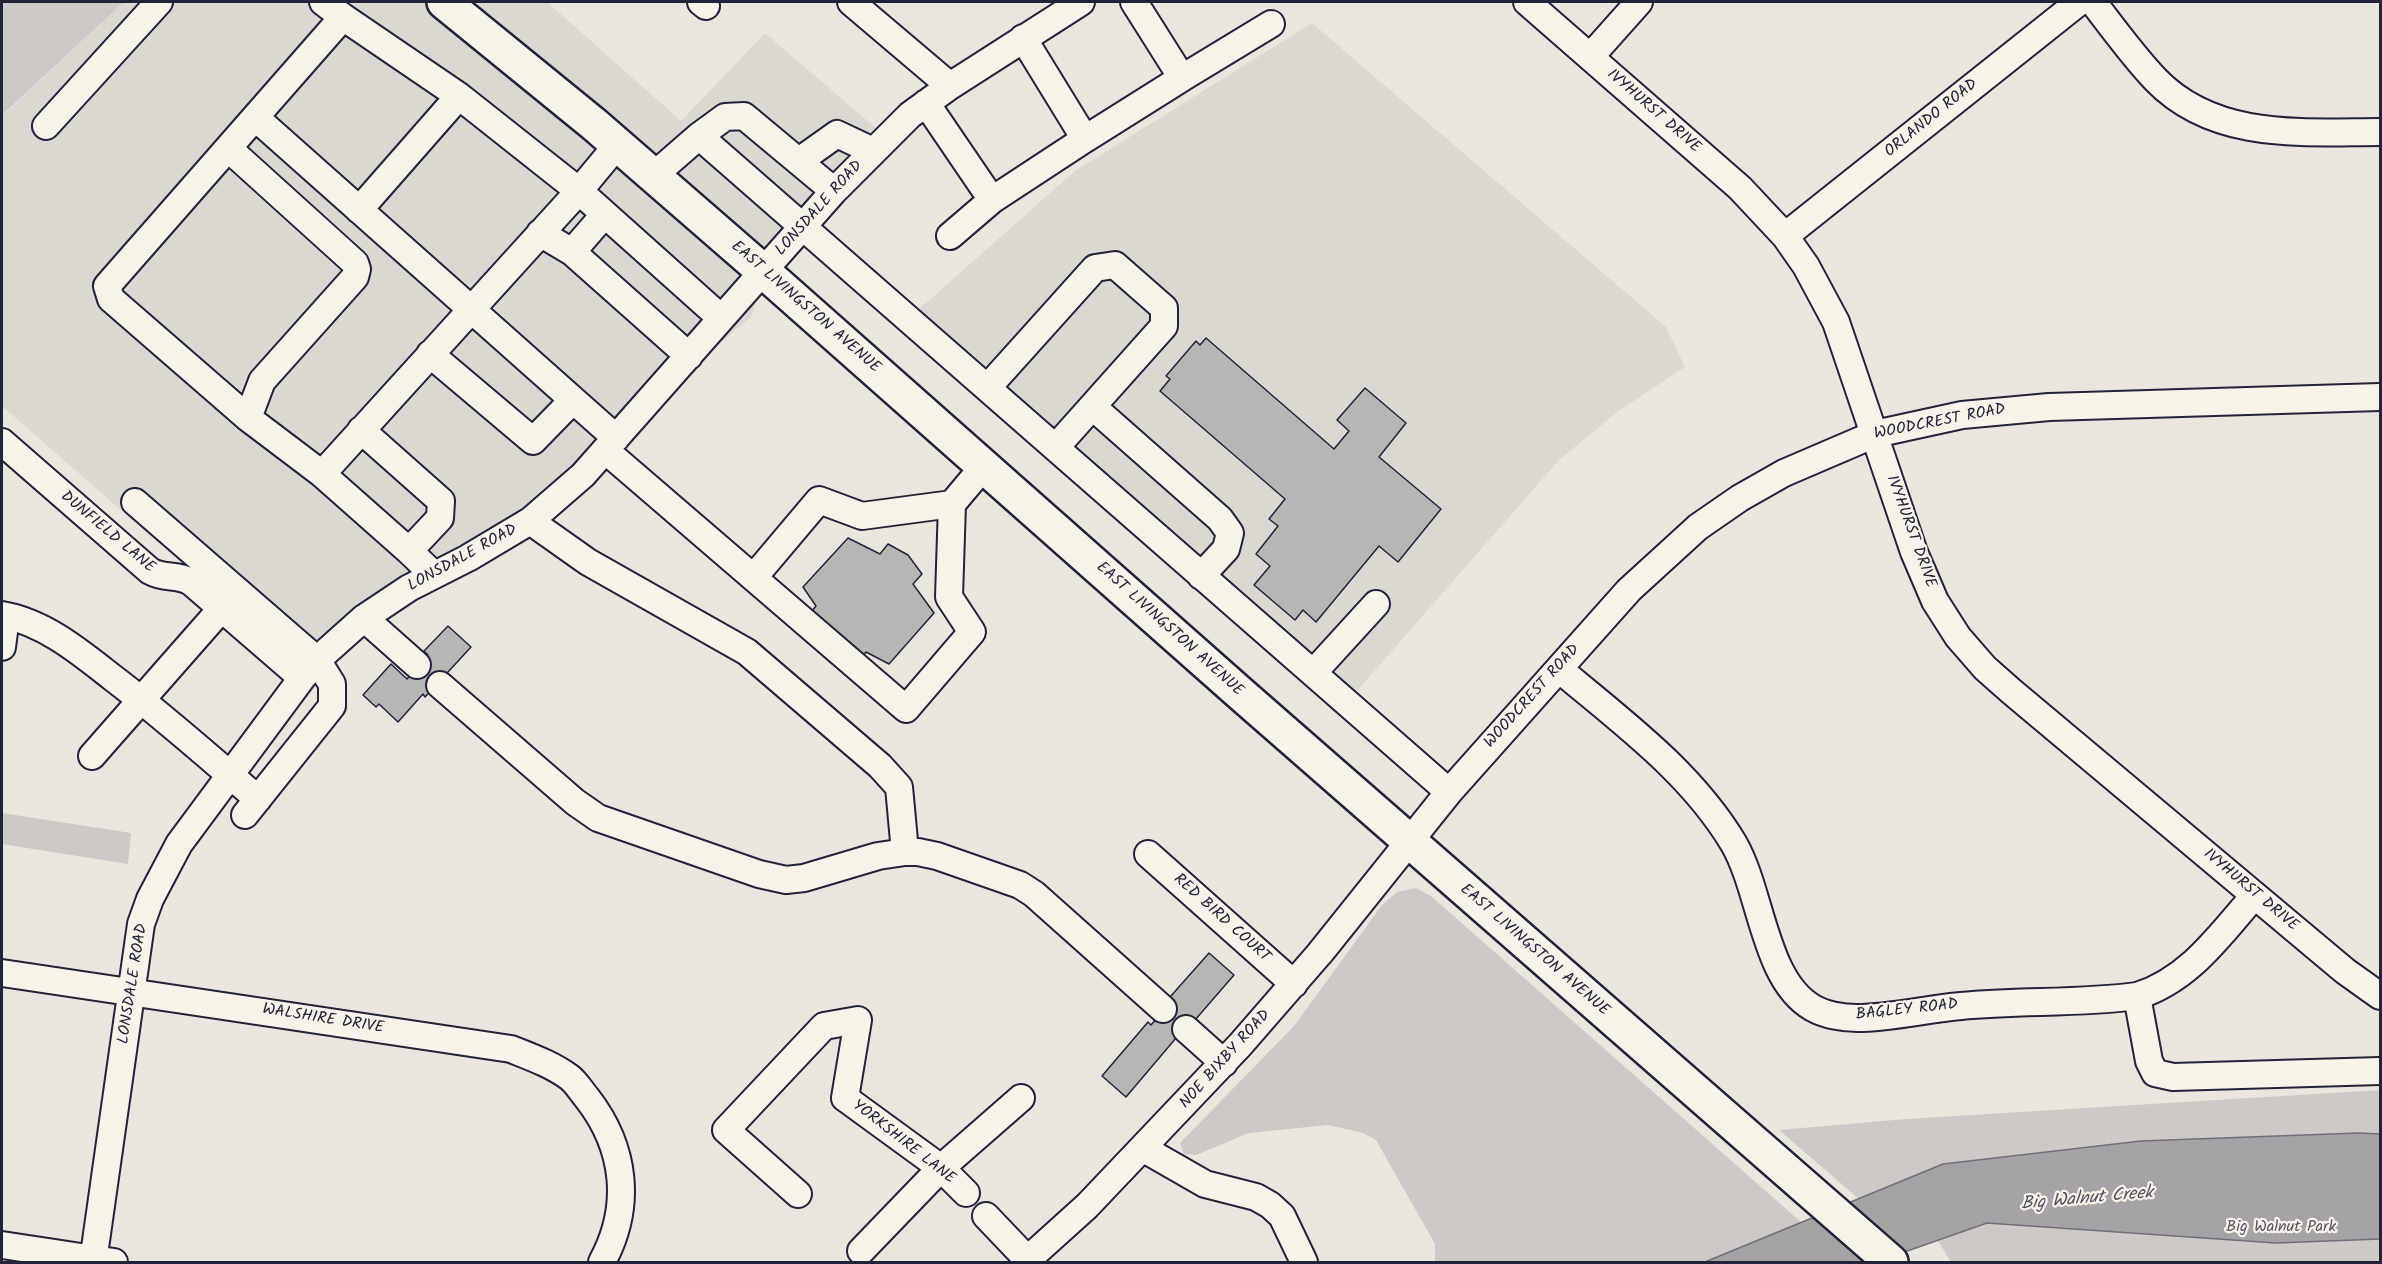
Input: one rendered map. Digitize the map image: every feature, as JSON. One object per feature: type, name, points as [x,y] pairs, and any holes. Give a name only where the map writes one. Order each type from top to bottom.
[{"type":"main road","name":"EAST LIVINGSTON AVENUE","points":[[444,2],[618,144],[764,271],[1891,1263]]},
{"type":"street","points":[[46,126],[159,2]]},
{"type":"street","points":[[323,2],[459,96],[579,191],[721,318]]},
{"type":"street","points":[[851,2],[950,86]]},
{"type":"street","name":"LONSDALE ROAD","points":[[100,1261],[98,1219],[133,992],[141,924],[150,899],[179,844],[310,669],[364,618],[409,588],[468,558],[530,521],[583,475],[834,191],[910,115],[950,86],[1081,2]]},
{"type":"street","points":[[1134,2],[1182,78]]},
{"type":"street","name":"IVYHURST DRIVE","points":[[1527,2],[1740,188],[1785,236],[1806,266],[1836,322],[1914,552],[1935,601],[1958,637],[1985,668],[2002,683],[2254,896],[2345,971],[2380,996]]},
{"type":"street","points":[[1590,57],[1639,2]]},
{"type":"street","name":"ORLANDO ROAD","points":[[1785,236],[2079,2]]},
{"type":"street","points":[[2093,2],[2157,81],[2183,101],[2205,113],[2240,126],[2268,131],[2380,132]]},
{"type":"street","points":[[343,17],[229,149],[123,266],[107,286],[107,291],[111,299],[248,418],[322,474],[434,575]]},
{"type":"street","points":[[951,236],[992,200],[1085,139],[1271,24]]},
{"type":"street","points":[[1023,38],[1085,139]]},
{"type":"street","points":[[359,210],[459,96]]},
{"type":"street","points":[[926,103],[992,200]]},
{"type":"street","points":[[653,176],[725,117],[744,116],[834,191]]},
{"type":"street","points":[[256,118],[573,400],[611,444],[754,577],[906,709],[972,632],[949,597],[952,504],[984,466]]},
{"type":"street","points":[[799,161],[837,134],[873,151]]},
{"type":"street","points":[[699,136],[1449,792]]},
{"type":"street","points":[[322,474],[579,191],[618,144]]},
{"type":"street","points":[[229,149],[355,263],[357,269],[355,277],[262,381],[248,418]]},
{"type":"street","points":[[572,252],[604,215]]},
{"type":"street","points":[[540,233],[572,252],[689,356]]},
{"type":"street","points":[[987,387],[1095,268],[1115,265],[1164,309],[1164,326],[1056,447]]},
{"type":"street","points":[[430,354],[534,441],[573,400]]},
{"type":"street","name":"WOODCREST ROAD","points":[[1410,841],[1449,792],[1629,590],[1698,527],[1740,498],[1784,473],[1875,434],[1962,416],[2029,408],[2380,397]]},
{"type":"street","points":[[1093,407],[1220,519],[1230,533],[1226,549],[1201,576]]},
{"type":"street","points":[[361,430],[441,501],[440,518],[410,551]]},
{"type":"street","name":"DUNFIELD LANE","points":[[2,442],[150,571],[159,577],[182,577],[222,608],[310,669]]},
{"type":"street","points":[[754,577],[819,500],[862,516],[952,504]]},
{"type":"street","points":[[2,647],[4,615],[25,621],[80,652],[141,699],[230,775],[252,807],[332,706],[332,684],[310,669],[135,502]]},
{"type":"street","points":[[530,521],[588,562],[747,652],[880,766],[899,787],[904,852]]},
{"type":"street","points":[[1313,673],[1376,604]]},
{"type":"street","points":[[92,756],[222,608]]},
{"type":"street","points":[[364,618],[417,664]]},
{"type":"street","name":"BAGLEY ROAD","points":[[1559,669],[1665,759],[1695,790],[1717,818],[1735,847],[1752,885],[1779,970],[1791,991],[1815,1009],[1857,1018],[1961,1006],[2137,996],[2154,991],[2186,970],[2203,955],[2254,896]]},
{"type":"street","points":[[440,685],[574,802],[598,818],[759,874],[786,880],[804,878],[878,856],[904,852],[937,856],[1020,885],[1034,894],[1163,1009]]},
{"type":"street","name":"NOE BIXBY ROAD","points":[[1026,1261],[1088,1206],[1224,1063],[1294,984],[1410,841]]},
{"type":"street","name":"RED BIRD COURT","points":[[1148,854],[1294,984]]},
{"type":"street","name":"WALSHIRE DRIVE","points":[[2,973],[511,1049],[542,1061],[571,1079],[593,1106],[610,1134],[618,1162],[621,1188],[619,1220],[612,1243],[602,1263]]},
{"type":"street","points":[[2137,996],[2149,1061],[2155,1073],[2173,1077],[2380,1071]]},
{"type":"street","name":"YORKSHIRE LANE","points":[[798,1194],[726,1130],[824,1026],[858,1020],[845,1098],[940,1168],[966,1193]]},
{"type":"street","points":[[1186,1029],[1224,1063]]},
{"type":"street","points":[[861,1251],[940,1168],[1021,1098]]},
{"type":"street","points":[[1144,1149],[1205,1184],[1256,1197],[1270,1205],[1282,1216],[1304,1263]]},
{"type":"street","points":[[986,1216],[1026,1261]]},
{"type":"street","points":[[2,1245],[100,1261]]},
{"type":"shaded area","points":[[124,2],[547,2],[681,121],[765,33],[884,135],[765,268],[752,316],[713,349],[568,506],[556,499],[306,672],[2,406],[2,116]]},
{"type":"shaded area","points":[[1312,23],[1666,327],[1685,367],[1620,410],[1560,459],[1355,693],[918,310],[1075,171]]},
{"type":"green space","points":[[2,2],[124,2],[2,115]]},
{"type":"green space","points":[[2,813],[131,833],[128,864],[2,844]]},
{"type":"green space","points":[[1416,888],[1431,896],[1802,1223],[1705,1262],[1435,1262],[1435,1244],[1376,1140],[1363,1133],[1328,1125],[1249,1133],[1196,1155],[1184,1154],[1180,1143],[1294,1026],[1382,905],[1397,892]]},
{"type":"green space","points":[[2380,1090],[2380,1134],[2141,1141],[1943,1164],[1859,1199],[1779,1130],[1906,1119]]},
{"type":"green space","name":"Big Walnut Park","points":[[2380,1193],[2380,1262],[1951,1262],[1938,1241],[1970,1229],[1954,1212]]},
{"type":"water","name":"Big Walnut Creek","points":[[2380,1134],[2380,1239],[2276,1243],[1987,1223],[1876,1262],[1705,1262],[1943,1164],[2141,1141]]},
{"type":"building","points":[[1206,338],[1334,449],[1349,431],[1337,420],[1365,388],[1406,423],[1379,457],[1441,509],[1398,562],[1379,546],[1316,622],[1303,610],[1295,620],[1254,585],[1270,566],[1256,554],[1278,526],[1269,519],[1285,499],[1160,391],[1170,379],[1166,376],[1196,341],[1200,345]]},
{"type":"building","points":[[848,538],[880,554],[888,544],[908,555],[922,574],[913,584],[934,613],[889,664],[866,652],[862,657],[832,641],[812,611],[816,606],[803,587]]},
{"type":"building","points":[[448,626],[471,647],[425,697],[423,694],[398,722],[379,704],[376,707],[363,695],[391,664],[407,679],[428,655],[424,651]]},
{"type":"building","points":[[1209,953],[1234,975],[1195,1020],[1193,1018],[1126,1097],[1102,1076],[1148,1022],[1151,1025],[1173,999],[1170,997]]}]
